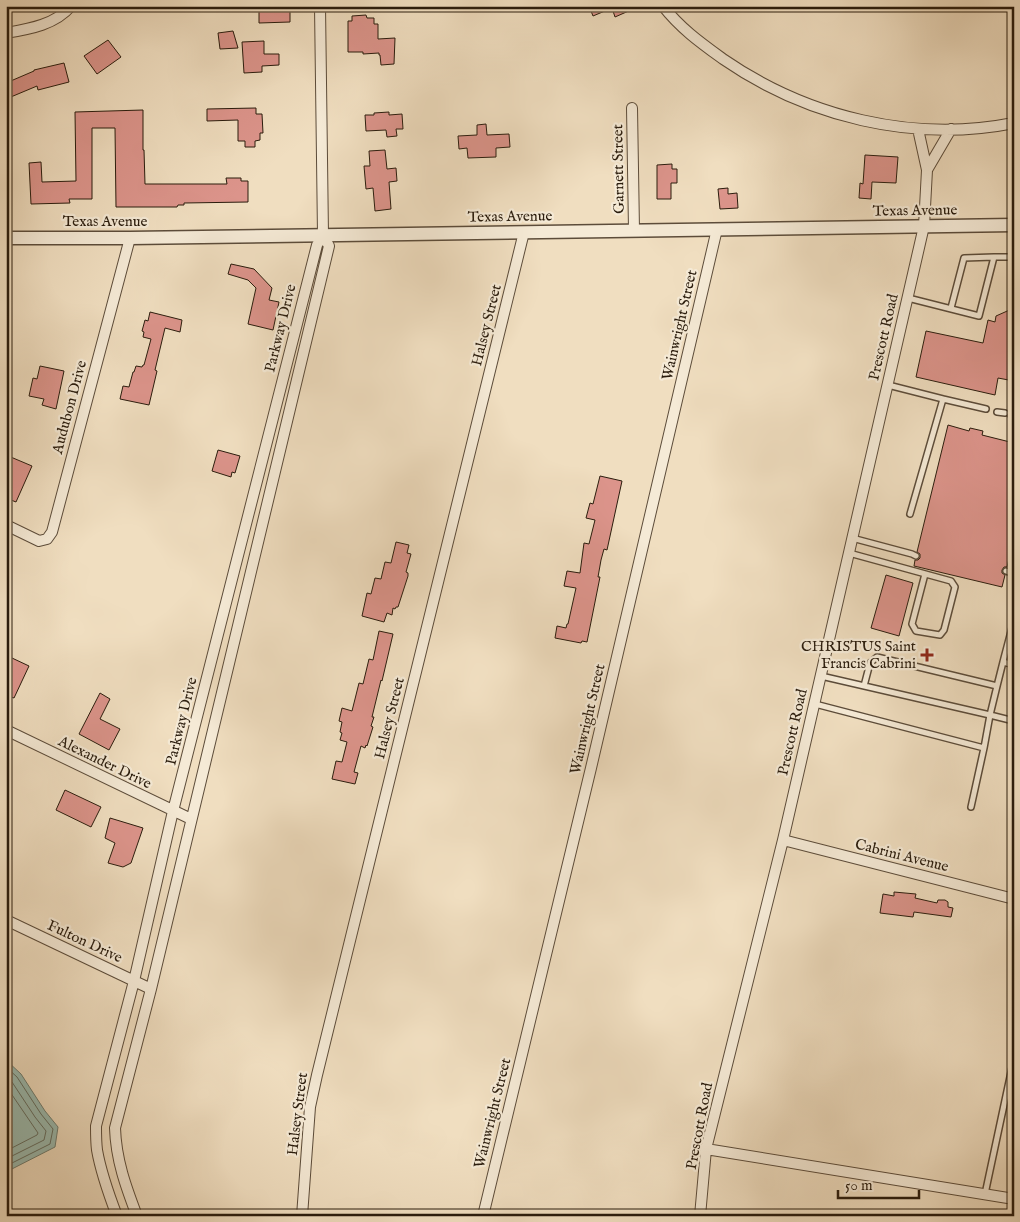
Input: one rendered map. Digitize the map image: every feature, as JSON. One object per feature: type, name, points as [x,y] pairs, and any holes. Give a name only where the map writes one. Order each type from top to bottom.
[{"type":"street","points":[[6,33],[35,28],[51,21],[71,6]]},
{"type":"street","name":"Parkway Drive","points":[[137,1216],[120,1168],[115,1128],[151,989],[329,246],[323,234],[320,6]]},
{"type":"street","points":[[663,6],[676,22],[709,49],[740,70],[798,101],[872,123],[897,127],[979,129],[1014,123]]},
{"type":"street","name":"Garnett Street","points":[[632,108],[634,230]]},
{"type":"street","name":"Prescott Road","points":[[700,1216],[706,1150],[783,840],[924,226],[926,170],[918,129]]},
{"type":"street","points":[[926,170],[951,129]]},
{"type":"street","name":"Texas Avenue","points":[[6,238],[130,238],[1014,225]]},
{"type":"street","name":"Wainwright Street","points":[[483,1216],[591,768],[717,229]]},
{"type":"street","name":"Halsey Street","points":[[302,1216],[310,1107],[317,1074],[524,232]]},
{"type":"street","name":"Parkway Drive","points":[[117,1216],[102,1173],[97,1148],[96,1126],[134,981],[173,811],[317,245],[323,234]]},
{"type":"street","name":"Audubon Drive","points":[[6,525],[39,541],[48,539],[52,532],[130,238]]},
{"type":"street","name":"Alexander Drive","points":[[6,730],[191,819]]},
{"type":"street","name":"Cabrini Avenue","points":[[783,840],[1014,899]]},
{"type":"street","name":"Fulton Drive","points":[[6,920],[151,989]]},
{"type":"street","points":[[706,1150],[1014,1199]]},
{"type":"lane","points":[[908,298],[979,316],[994,257]]},
{"type":"lane","points":[[951,308],[964,258],[1014,257]]},
{"type":"lane","points":[[888,385],[986,409]]},
{"type":"lane","points":[[910,514],[943,398]]},
{"type":"lane","points":[[997,412],[1010,415]]},
{"type":"lane","points":[[852,538],[915,554]]},
{"type":"lane","points":[[849,553],[951,581],[955,587],[944,630],[940,635],[916,631],[912,624],[925,574]]},
{"type":"lane","points":[[971,807],[990,715],[1014,620]]},
{"type":"lane","points":[[864,686],[870,663],[877,657],[997,686]]},
{"type":"lane","points":[[1003,662],[1014,665]]},
{"type":"lane","points":[[820,676],[1014,721]]},
{"type":"lane","points":[[814,704],[984,748]]},
{"type":"lane","points":[[985,1194],[1014,1058]]},
{"type":"water","points":[[6,1060],[21,1074],[45,1111],[58,1127],[55,1147],[6,1172]]},
{"type":"building","points":[[270,6],[290,6],[290,22],[259,23],[259,8],[270,8]]},
{"type":"building","points":[[589,6],[640,6],[615,17],[612,8],[593,16]]},
{"type":"building","points":[[366,15],[367,18],[374,18],[374,24],[378,24],[378,39],[395,38],[394,64],[381,65],[379,53],[363,54],[363,52],[348,52],[348,21],[352,21],[352,16]]},
{"type":"building","points":[[233,31],[238,48],[220,49],[218,33]]},
{"type":"building","points":[[108,40],[121,57],[97,74],[84,56]]},
{"type":"building","points":[[264,41],[264,54],[279,54],[279,65],[262,66],[262,72],[244,73],[242,42]]},
{"type":"building","points":[[64,63],[69,82],[38,90],[37,86],[6,99],[6,83],[34,70]]},
{"type":"building","points":[[256,108],[256,114],[262,114],[263,133],[260,133],[260,140],[255,141],[255,147],[245,147],[245,141],[238,141],[238,120],[207,121],[207,109]]},
{"type":"building","points":[[143,110],[145,184],[227,184],[226,178],[241,178],[241,181],[248,181],[248,202],[184,203],[184,205],[178,205],[177,207],[116,207],[115,128],[92,128],[92,199],[69,199],[70,203],[31,204],[29,163],[41,162],[42,182],[76,181],[75,112]]},
{"type":"building","points":[[389,112],[389,115],[402,114],[403,129],[396,129],[397,136],[387,137],[386,130],[366,131],[365,115]]},
{"type":"building","points":[[486,124],[487,135],[509,134],[510,147],[496,148],[496,157],[468,158],[467,148],[459,149],[458,136],[477,135],[477,125]]},
{"type":"building","points":[[385,150],[387,169],[396,168],[397,181],[389,182],[391,209],[375,211],[373,188],[366,189],[364,166],[370,166],[369,151]]},
{"type":"building","points":[[865,155],[898,157],[896,183],[872,182],[871,199],[859,198],[860,183],[863,184]]},
{"type":"building","points":[[672,164],[672,169],[677,169],[677,183],[671,183],[671,199],[657,199],[657,165]]},
{"type":"building","points":[[728,188],[728,194],[737,193],[738,208],[720,209],[718,189]]},
{"type":"building","points":[[231,264],[254,269],[272,288],[269,300],[279,302],[273,330],[248,324],[256,288],[248,280],[228,274]]},
{"type":"building","points":[[1014,308],[1014,381],[998,378],[995,395],[916,377],[926,331],[983,343],[988,320],[995,322],[996,316]]},
{"type":"building","points":[[150,312],[182,320],[180,332],[165,328],[149,405],[120,399],[123,386],[129,387],[136,366],[142,367],[144,365],[151,339],[143,337],[144,332],[142,331],[145,320],[148,321]]},
{"type":"building","points":[[40,366],[64,371],[56,409],[42,405],[44,399],[29,396],[33,378],[37,379]]},
{"type":"building","points":[[948,425],[969,431],[970,428],[983,431],[982,435],[1014,443],[1014,546],[1012,546],[1007,567],[1004,567],[1002,570],[1002,573],[1005,575],[1002,587],[914,566],[915,560],[920,558],[920,554],[917,552]]},
{"type":"building","points":[[218,450],[240,456],[235,473],[232,472],[231,477],[212,471]]},
{"type":"building","points":[[6,455],[32,466],[16,502],[6,498]]},
{"type":"building","points":[[600,476],[622,481],[607,550],[604,549],[601,560],[598,577],[600,577],[587,642],[582,641],[581,643],[555,638],[557,626],[566,628],[568,624],[576,588],[564,586],[567,571],[580,573],[584,543],[589,544],[595,520],[586,518],[590,503],[593,504]]},
{"type":"building","points":[[396,542],[409,545],[407,553],[411,554],[406,572],[408,576],[398,607],[393,608],[392,615],[387,613],[384,622],[362,616],[367,593],[371,594],[375,578],[381,579],[385,562],[391,563]]},
{"type":"building","points":[[886,575],[913,583],[899,636],[871,628]]},
{"type":"building","points":[[379,631],[393,634],[372,717],[374,717],[371,726],[373,727],[367,746],[365,748],[361,746],[354,772],[358,773],[355,784],[332,779],[336,761],[342,762],[347,742],[340,740],[342,722],[339,721],[342,708],[352,711],[359,683],[363,684],[369,659],[373,660]]},
{"type":"building","points":[[12,658],[29,666],[14,698],[6,695],[6,670]]},
{"type":"building","points":[[100,693],[110,699],[100,719],[120,729],[109,750],[79,734]]},
{"type":"building","points":[[65,790],[101,807],[91,827],[56,810]]},
{"type":"building","points":[[110,818],[143,828],[131,863],[123,867],[108,863],[115,843],[105,838]]},
{"type":"building","points":[[894,892],[916,894],[915,898],[937,903],[938,900],[945,900],[948,902],[948,907],[953,908],[951,917],[914,912],[913,917],[880,913],[883,894],[894,896]]},
{"type":"place","name":"CHRISTUS Saint Francis Cabrini","points":[[927,655]]}]
